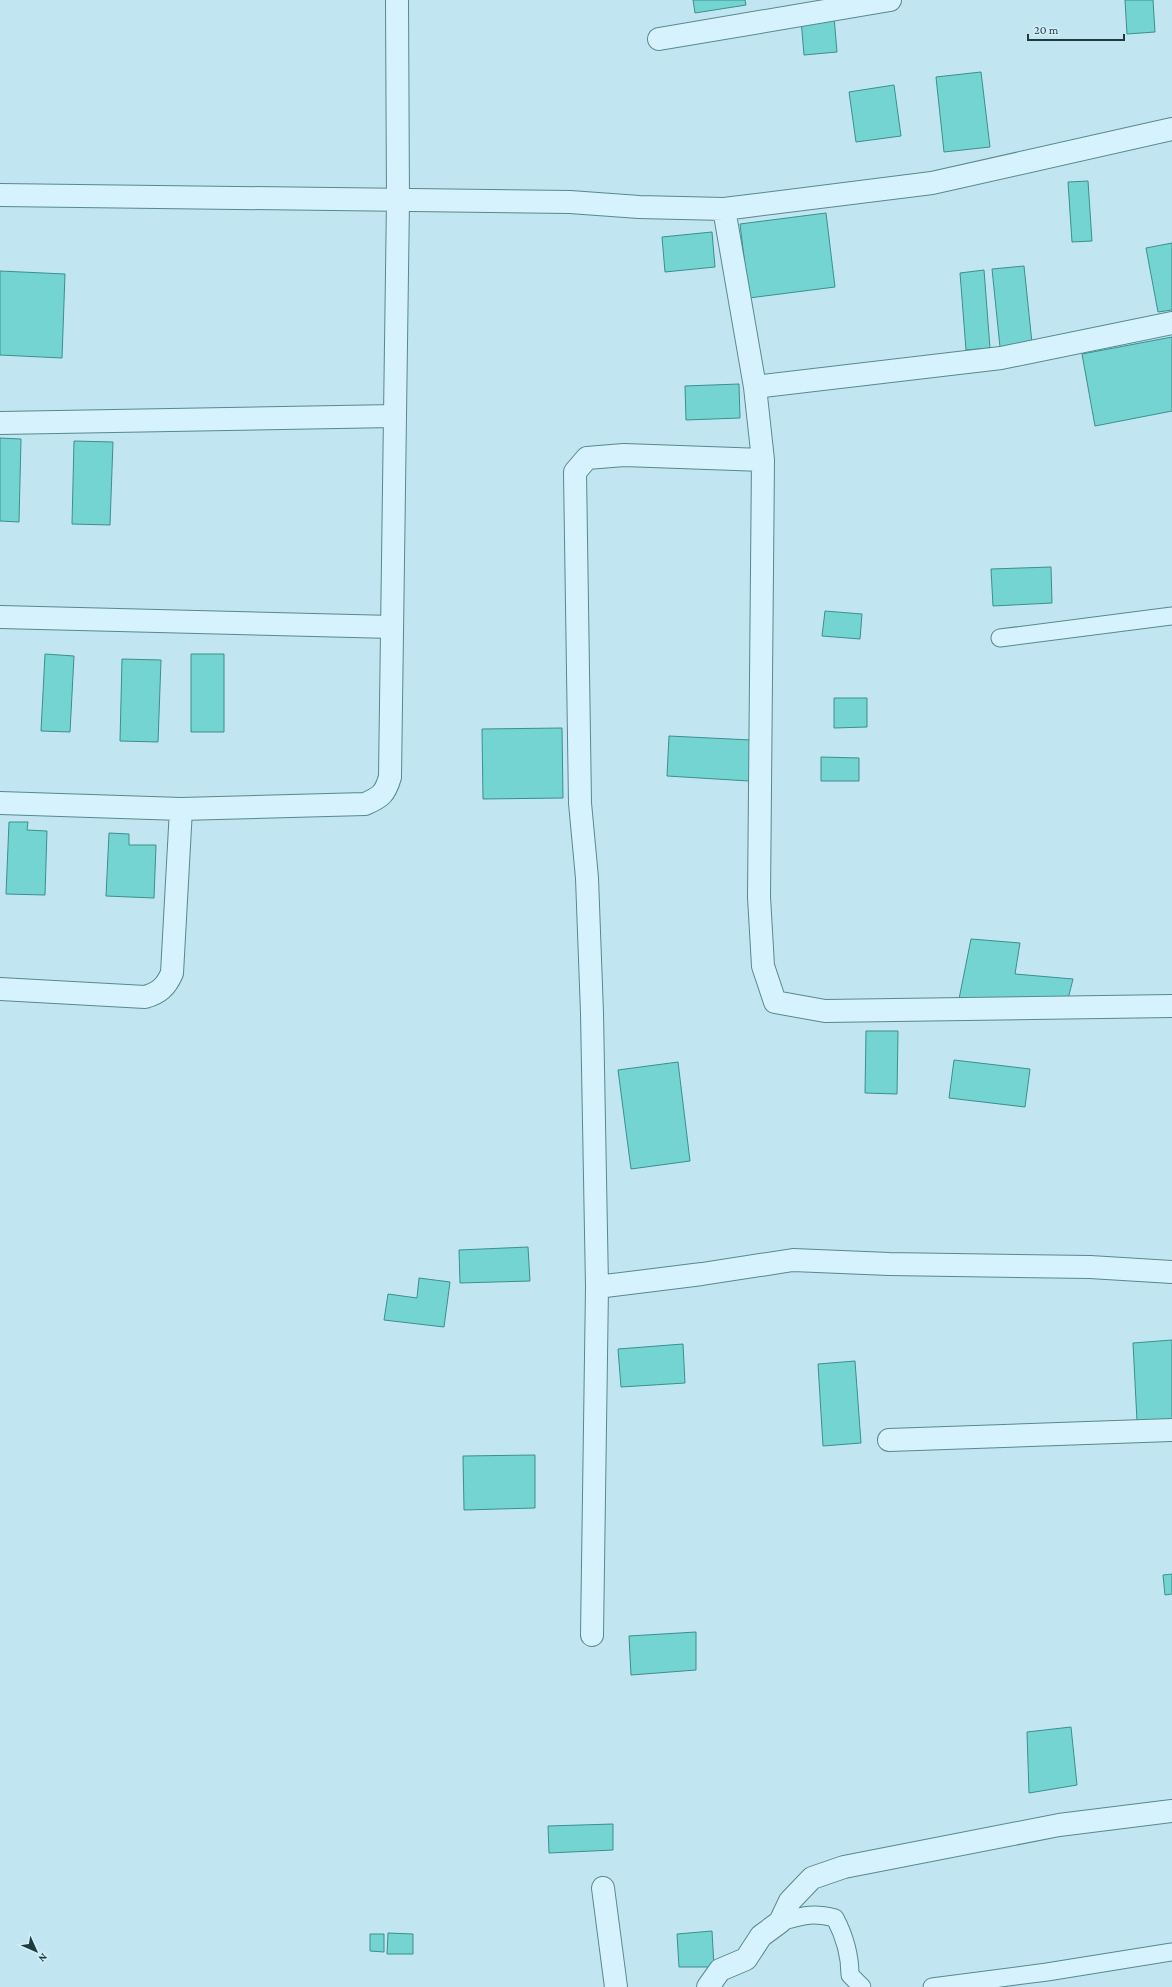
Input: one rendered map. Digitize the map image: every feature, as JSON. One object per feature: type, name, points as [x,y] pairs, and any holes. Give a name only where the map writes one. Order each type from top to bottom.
[{"type":"street","points":[[0,803],[181,809],[365,804],[378,798],[386,790],[390,777],[398,200],[396,0]]},
{"type":"street","points":[[659,39],[890,0]]},
{"type":"street","points":[[0,195],[570,202],[639,207],[724,209],[932,183],[1172,128]]},
{"type":"street","points":[[724,209],[755,387],[763,460],[759,897],[763,966],[775,1002],[825,1011],[1172,1006]]},
{"type":"street","points":[[755,387],[1001,358],[1172,323]]},
{"type":"street","points":[[0,423],[394,416]]},
{"type":"street","points":[[592,1635],[597,1286],[592,1013],[587,878],[580,804],[575,472],[586,458],[624,455],[763,460]]},
{"type":"street","points":[[0,617],[392,627]]},
{"type":"street","points":[[0,990],[145,997],[157,994],[167,985],[172,973],[181,809]]},
{"type":"street","points":[[597,1286],[702,1274],[793,1260],[889,1264],[1090,1267],[1172,1272]]},
{"type":"street","points":[[889,1440],[1172,1430]]},
{"type":"street","points":[[708,1987],[720,1970],[746,1959],[761,1936],[780,1922],[790,1901],[812,1878],[844,1867],[1059,1825],[1172,1811]]},
{"type":"street","points":[[603,1888],[616,1987]]},
{"type":"lane","points":[[1000,638],[1172,616]]},
{"type":"lane","points":[[780,1922],[806,1915],[819,1914],[835,1918],[843,1935],[850,1958],[850,1975],[862,1987]]},
{"type":"lane","points":[[932,1987],[1047,1972],[1172,1952]]},
{"type":"building","points":[[693,0],[745,0],[746,5],[695,13]]},
{"type":"building","points":[[1125,0],[1153,0],[1155,32],[1127,34]]},
{"type":"building","points":[[834,17],[837,52],[804,55],[801,20]]},
{"type":"building","points":[[981,72],[990,147],[944,152],[936,77]]},
{"type":"building","points":[[894,85],[901,136],[856,142],[849,92]]},
{"type":"building","points":[[1088,181],[1092,241],[1072,242],[1068,182]]},
{"type":"building","points":[[826,213],[835,287],[749,298],[740,224]]},
{"type":"building","points":[[712,232],[715,267],[665,272],[662,237]]},
{"type":"building","points":[[1172,243],[1172,310],[1158,312],[1146,248]]},
{"type":"building","points":[[1024,266],[1032,343],[1000,347],[992,269]]},
{"type":"building","points":[[984,270],[990,348],[966,350],[960,273]]},
{"type":"building","points":[[0,271],[65,274],[62,358],[0,355]]},
{"type":"building","points":[[1172,337],[1172,411],[1095,426],[1082,354]]},
{"type":"building","points":[[739,384],[740,418],[686,420],[685,386]]},
{"type":"building","points":[[0,438],[21,439],[19,522],[0,521]]},
{"type":"building","points":[[74,441],[113,442],[110,525],[72,524]]},
{"type":"building","points":[[1051,567],[1052,603],[993,606],[991,569]]},
{"type":"building","points":[[825,611],[862,614],[860,639],[822,636]]},
{"type":"building","points":[[45,654],[74,656],[70,732],[41,731]]},
{"type":"building","points":[[191,654],[224,654],[224,732],[191,732]]},
{"type":"building","points":[[122,659],[161,660],[158,742],[120,741]]},
{"type":"building","points":[[834,698],[867,698],[867,727],[834,728]]},
{"type":"building","points":[[562,728],[563,798],[483,799],[482,729]]},
{"type":"building","points":[[669,736],[751,740],[749,781],[667,776]]},
{"type":"building","points":[[821,757],[859,758],[859,781],[821,781]]},
{"type":"building","points":[[9,822],[28,822],[27,830],[47,831],[45,895],[6,894]]},
{"type":"building","points":[[109,833],[129,834],[129,845],[156,845],[154,898],[106,896]]},
{"type":"building","points":[[971,939],[1020,943],[1015,974],[1073,979],[1066,1007],[957,1009]]},
{"type":"building","points":[[866,1031],[898,1031],[897,1094],[865,1093]]},
{"type":"building","points":[[954,1060],[1030,1069],[1025,1107],[949,1098]]},
{"type":"building","points":[[678,1062],[690,1161],[631,1169],[618,1070]]},
{"type":"building","points":[[528,1247],[530,1281],[460,1283],[459,1250]]},
{"type":"building","points":[[419,1278],[450,1282],[444,1327],[384,1320],[388,1294],[417,1298]]},
{"type":"building","points":[[1172,1340],[1172,1419],[1137,1421],[1133,1343]]},
{"type":"building","points":[[683,1344],[685,1383],[621,1387],[618,1349]]},
{"type":"building","points":[[855,1361],[861,1443],[823,1446],[818,1364]]},
{"type":"building","points":[[535,1455],[535,1508],[464,1510],[463,1456]]},
{"type":"building","points":[[1172,1574],[1172,1594],[1165,1595],[1163,1575]]},
{"type":"building","points":[[696,1632],[696,1670],[631,1675],[629,1636]]},
{"type":"building","points":[[1071,1727],[1077,1785],[1029,1793],[1027,1732]]},
{"type":"building","points":[[613,1824],[613,1850],[549,1853],[548,1826]]},
{"type":"building","points":[[712,1931],[714,1967],[679,1967],[677,1934]]},
{"type":"building","points":[[388,1933],[413,1934],[413,1954],[387,1954]]},
{"type":"building","points":[[370,1934],[384,1934],[384,1952],[370,1951]]}]
